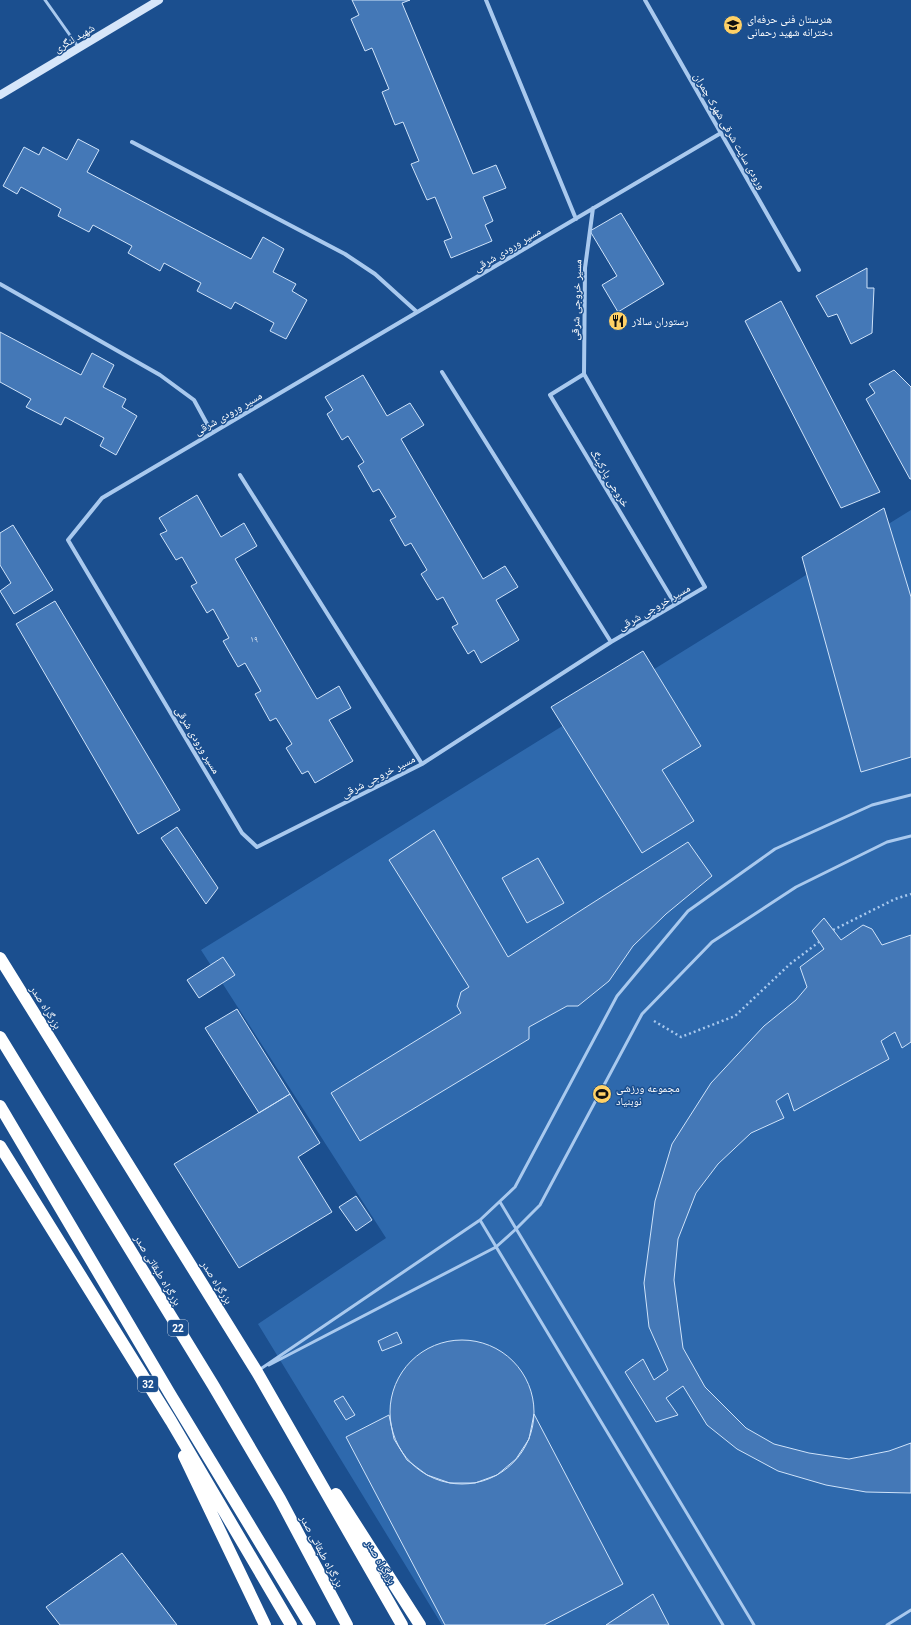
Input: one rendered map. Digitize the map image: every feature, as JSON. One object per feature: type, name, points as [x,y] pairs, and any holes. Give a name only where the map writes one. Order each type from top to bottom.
[{"type":"highway","name":"بزرگراه صدر","points":[[0,958],[257,1372],[402,1625]]},
{"type":"highway","name":"بزرگراه طبقاتی صدر","points":[[0,1037],[213,1384],[276,1492],[347,1625]]},
{"type":"highway","points":[[0,1106],[170,1394],[310,1625]]},
{"type":"highway","name":"32","points":[[0,1146],[154,1393],[291,1625]]},
{"type":"highway","points":[[257,1372],[420,1625]]},
{"type":"highway","points":[[154,1393],[265,1625]]},
{"type":"main road","name":"شهید لنگری","points":[[0,95],[159,0]]},
{"type":"street","points":[[486,0],[576,218]]},
{"type":"street","name":"ورودی سایت شرقی شهرک چمران","points":[[645,0],[799,270]]},
{"type":"street","name":"مسیر ورودی شرقی","points":[[257,848],[242,833],[68,540],[102,498],[721,133]]},
{"type":"street","points":[[132,142],[345,254],[374,274],[417,312]]},
{"type":"street","name":"مسیر خروجی شرقی","points":[[257,848],[422,764],[611,642],[704,587],[584,374],[585,268],[593,208]]},
{"type":"street","points":[[0,284],[160,374],[194,400],[212,433]]},
{"type":"street","points":[[442,372],[611,642]]},
{"type":"street","name":"خروجی پارکینگ","points":[[584,374],[550,396],[675,604]]},
{"type":"street","points":[[240,475],[422,764]]},
{"type":"lane","points":[[45,0],[78,48]]},
{"type":"lane","points":[[257,1372],[480,1220],[515,1187],[617,996],[688,911],[775,849],[872,805],[911,795]]},
{"type":"lane","points":[[257,1372],[496,1246],[540,1205],[642,1014],[712,942],[796,887],[887,842],[911,836]]},
{"type":"lane","points":[[500,1202],[754,1625]]},
{"type":"lane","points":[[480,1220],[723,1625]]},
{"type":"lane","points":[[887,1625],[911,1610]]},
{"type":"path","points":[[834,930],[895,899],[911,894]]},
{"type":"path","points":[[642,1014],[681,1037],[735,1016],[790,964],[819,942]]},
{"type":"shaded area","name":"مجموعه ورزشی نوبنیاد","points":[[911,510],[911,1625],[442,1625],[258,1324],[386,1238],[201,950]]},
{"type":"building","points":[[352,0],[410,0],[402,3],[473,174],[496,165],[506,188],[483,197],[493,221],[485,225],[492,241],[451,258],[444,241],[452,238],[435,197],[427,200],[411,164],[419,161],[403,122],[395,125],[382,92],[389,89],[372,48],[365,51],[351,19],[359,15]]},
{"type":"building","points":[[78,139],[99,150],[87,172],[251,259],[263,237],[284,249],[273,272],[296,284],[292,291],[307,300],[286,339],[270,331],[274,323],[235,302],[231,309],[197,291],[201,283],[164,263],[160,271],[128,253],[132,246],[93,225],[89,232],[58,216],[61,209],[21,187],[17,194],[3,186],[24,147],[39,155],[43,147],[67,160]]},
{"type":"building","points":[[621,213],[664,284],[618,312],[602,285],[617,276],[590,231]]},
{"type":"building","points":[[867,268],[867,288],[874,288],[872,333],[851,344],[837,314],[828,317],[816,296]]},
{"type":"building","points":[[781,301],[880,492],[841,508],[745,321]]},
{"type":"building","points":[[0,332],[81,375],[92,353],[114,365],[103,387],[126,399],[122,407],[137,416],[116,455],[100,446],[104,438],[65,417],[61,425],[26,407],[31,399],[0,382]]},
{"type":"building","points":[[894,370],[911,387],[911,479],[866,399],[875,393],[869,384]]},
{"type":"building","points":[[363,375],[387,416],[410,403],[424,425],[401,439],[483,579],[505,566],[518,587],[496,600],[519,640],[481,663],[474,650],[468,654],[452,627],[458,624],[443,597],[437,600],[421,574],[427,570],[411,543],[405,546],[390,520],[396,517],[379,489],[373,492],[358,466],[364,462],[348,436],[342,440],[327,414],[333,410],[325,397]]},
{"type":"building","points":[[197,495],[221,537],[244,523],[257,546],[235,559],[317,699],[339,686],[351,708],[329,720],[353,761],[315,783],[308,771],[302,774],[286,748],[292,744],[276,718],[270,721],[255,694],[261,691],[245,663],[238,667],[223,641],[229,638],[213,609],[207,613],[191,586],[197,583],[182,557],[176,560],[160,534],[167,531],[159,518]]},
{"type":"building","points":[[884,508],[911,597],[911,757],[861,772],[802,557]]},
{"type":"building","points":[[13,525],[53,590],[14,614],[0,591],[11,583],[0,565],[0,533]]},
{"type":"building","points":[[55,601],[180,810],[138,834],[16,624]]},
{"type":"building","points":[[643,651],[701,746],[662,770],[694,821],[642,853],[551,707]]},
{"type":"building","points":[[177,827],[218,888],[206,904],[161,838]]},
{"type":"building","points":[[434,830],[508,957],[688,842],[712,876],[666,914],[633,946],[609,981],[578,1006],[567,1006],[529,1027],[529,1039],[360,1141],[331,1093],[461,1013],[457,1006],[461,992],[469,987],[389,860]]},
{"type":"building","points":[[538,858],[564,903],[527,923],[502,878]]},
{"type":"building","points":[[824,918],[841,940],[863,925],[872,929],[882,945],[911,935],[911,1042],[902,1048],[895,1032],[881,1041],[889,1059],[794,1111],[788,1093],[776,1101],[784,1118],[751,1133],[718,1164],[696,1193],[678,1239],[674,1280],[683,1348],[705,1387],[746,1428],[774,1444],[809,1453],[849,1459],[889,1451],[911,1443],[911,1493],[866,1492],[826,1485],[778,1471],[737,1449],[707,1425],[683,1386],[666,1398],[678,1415],[656,1422],[625,1372],[643,1359],[654,1380],[668,1370],[649,1327],[644,1283],[655,1201],[672,1144],[711,1083],[764,1026],[796,1000],[807,987],[800,967],[824,949],[812,931]]},
{"type":"building","points":[[223,957],[235,975],[199,998],[187,980]]},
{"type":"building","points":[[237,1009],[290,1094],[259,1113],[205,1028]]},
{"type":"building","points":[[290,1094],[320,1143],[298,1157],[332,1212],[239,1268],[174,1164]]},
{"type":"building","points":[[356,1196],[372,1220],[356,1231],[339,1207]]},
{"type":"building","points":[[397,1332],[402,1343],[382,1351],[378,1341]]},
{"type":"building","points":[[455,1340],[469,1340],[496,1348],[508,1356],[518,1366],[529,1384],[533,1398],[533,1426],[529,1440],[518,1458],[508,1468],[490,1479],[469,1484],[455,1484],[428,1476],[416,1468],[406,1458],[395,1440],[390,1419],[390,1405],[398,1378],[406,1366],[416,1356],[434,1345]]},
{"type":"building","points":[[343,1396],[355,1415],[346,1420],[334,1401]]},
{"type":"building","points":[[534,1414],[623,1584],[544,1625],[445,1625],[346,1437],[389,1415],[394,1439],[407,1460],[427,1475],[450,1483],[475,1483],[497,1475],[516,1459],[529,1439]]},
{"type":"building","points":[[122,1553],[177,1625],[60,1625],[46,1607]]},
{"type":"building","points":[[653,1594],[669,1625],[606,1625]]},
{"type":"place","name":"هنرستان فنی حرفه‌ای دخترانه شهید رحمانی","points":[[733,25]]},
{"type":"place","name":"رستوران سالار","points":[[618,321]]},
{"type":"place","name":"مجموعه ورزشی نوبنیاد","points":[[602,1094]]}]
